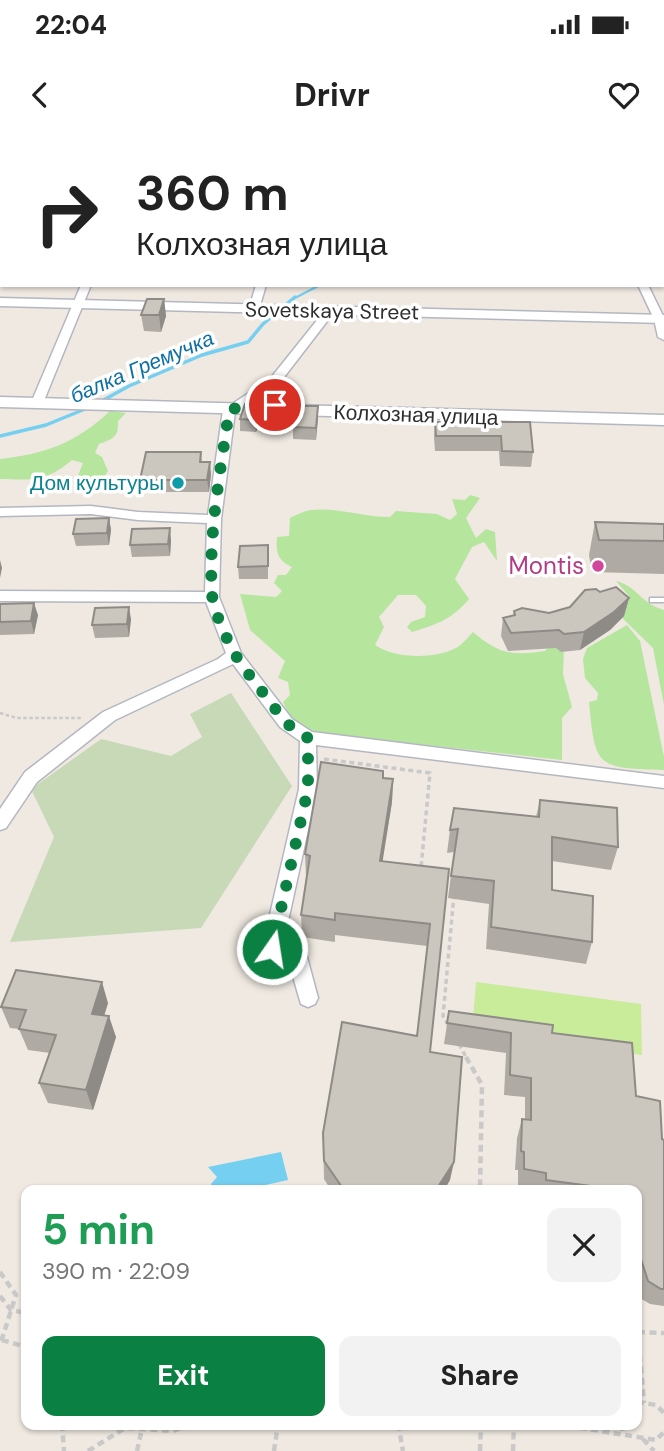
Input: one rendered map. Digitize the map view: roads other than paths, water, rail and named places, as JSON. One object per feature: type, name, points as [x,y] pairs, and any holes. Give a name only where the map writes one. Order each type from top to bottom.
[{"type":"street","points":[[37,403],[85,287]]},
{"type":"street","points":[[254,309],[260,287]]},
{"type":"street","points":[[643,287],[662,319],[664,337]]},
{"type":"street","name":"Sovetskaya Street","points":[[0,302],[662,319]]},
{"type":"street","points":[[307,998],[297,957],[272,949],[308,789],[308,748],[234,654],[212,597],[214,519],[232,408],[274,382],[330,311]]},
{"type":"street","name":"Колхозная улица","points":[[0,402],[664,415]]},
{"type":"street","name":"Колхозная улица","points":[[232,408],[664,420]]},
{"type":"street","points":[[0,512],[91,510],[138,516],[214,519]]},
{"type":"street","points":[[0,596],[212,597]]},
{"type":"street","points":[[0,823],[31,777],[110,716],[224,663],[234,654]]},
{"type":"street","points":[[308,748],[664,782]]},
{"type":"lane","points":[[281,140],[291,140]]},
{"type":"lane","points":[[653,600],[664,600]]},
{"type":"water","points":[[281,1152],[288,1180],[266,1185],[211,1185],[217,1177],[208,1167]]},
{"type":"waterway","name":"балка Гремучка","points":[[293,299],[316,287]]},
{"type":"waterway","name":"балка Гремучка","points":[[98,403],[129,386],[202,355],[248,342],[263,324],[295,297]]},
{"type":"waterway","name":"балка Гремучка","points":[[0,436],[46,425],[90,407]]},
{"type":"place","name":"Дом культуры","points":[[178,483]]},
{"type":"place","name":"Montis","points":[[598,566]]}]
